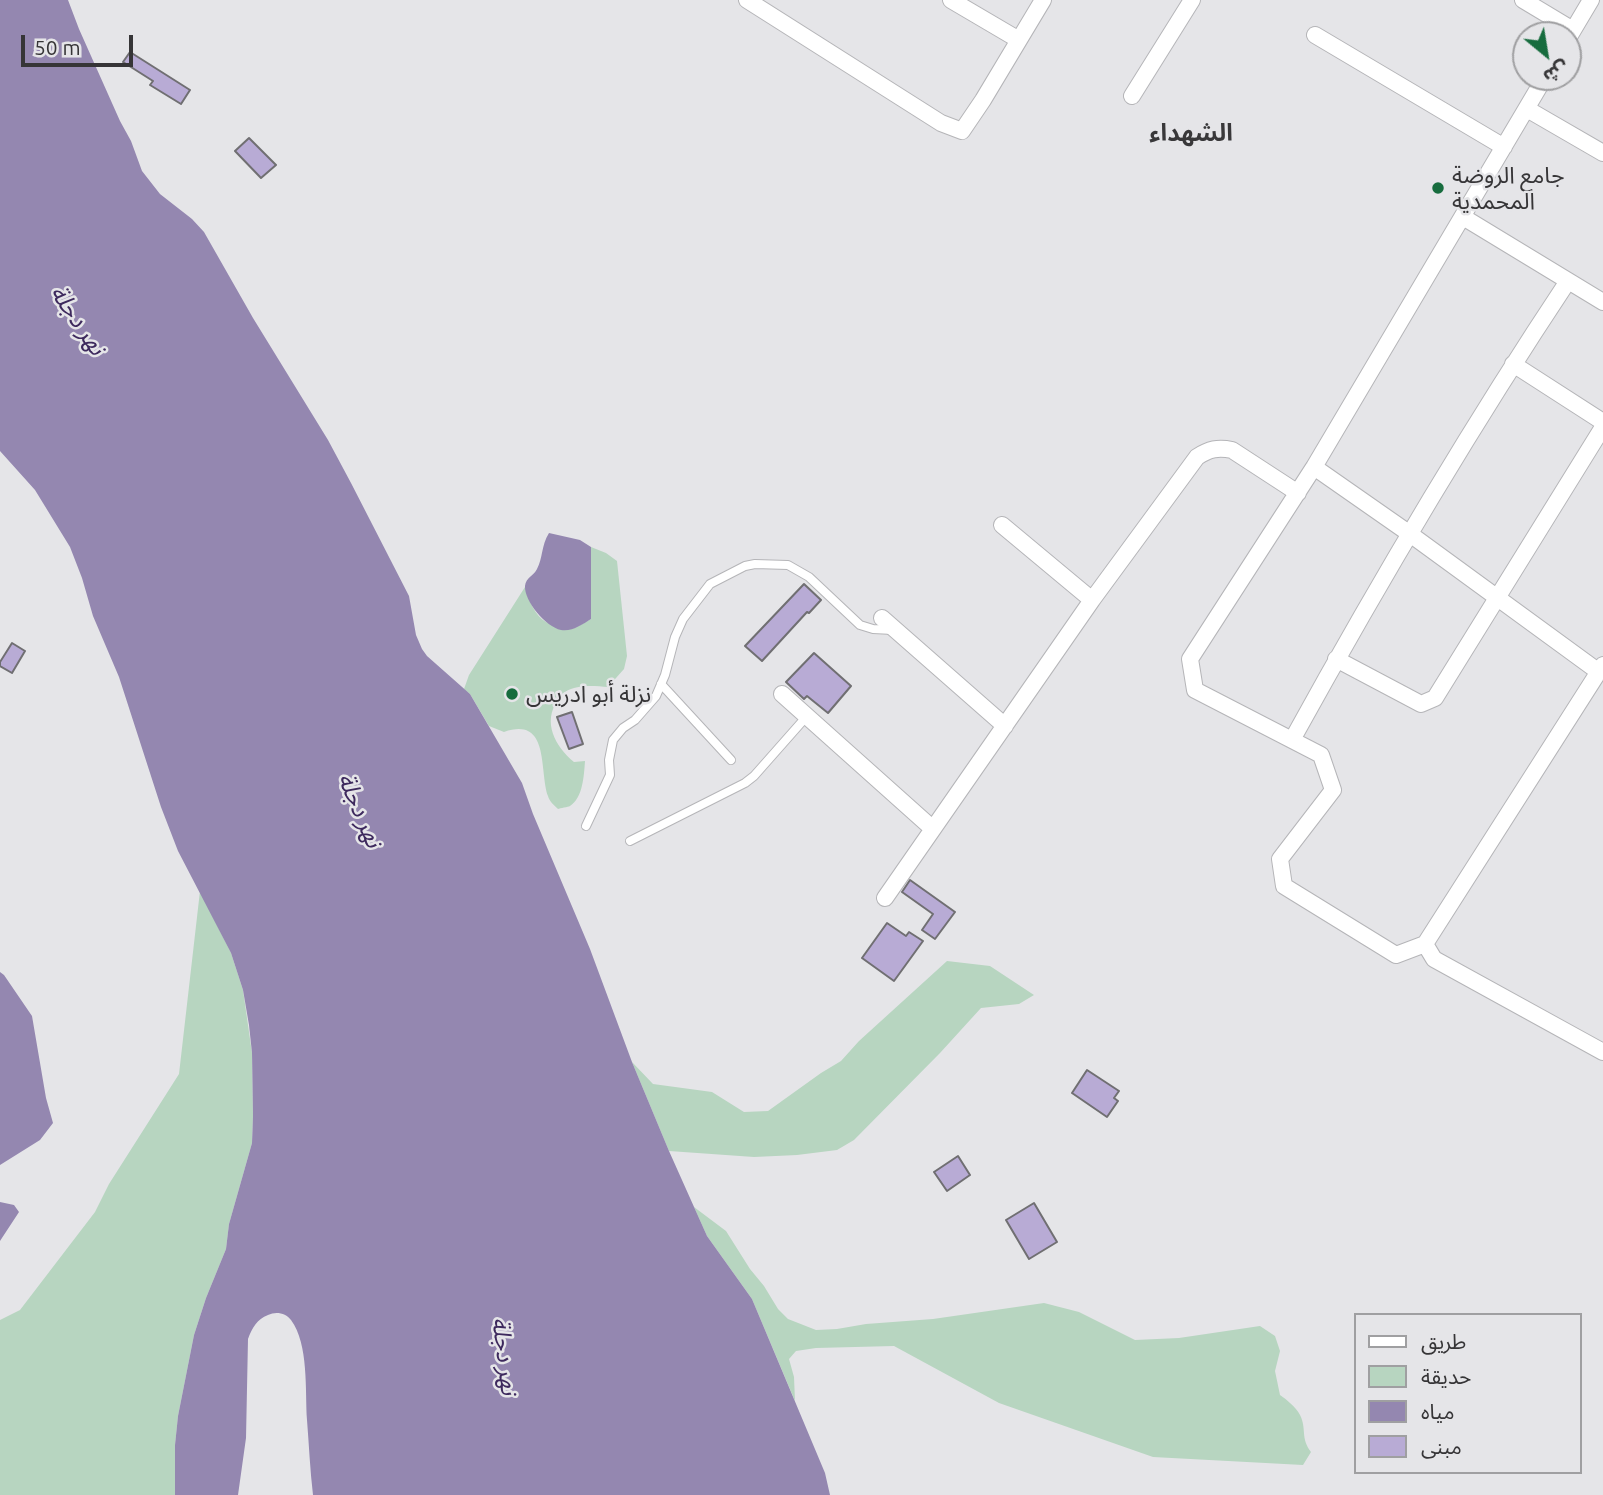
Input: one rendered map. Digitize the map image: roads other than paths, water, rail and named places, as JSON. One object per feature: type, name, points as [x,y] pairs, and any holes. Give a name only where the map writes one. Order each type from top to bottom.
[{"type":"street","points":[[747,0],[941,123],[962,131],[1043,0]]},
{"type":"street","points":[[951,0],[1019,40]]},
{"type":"street","points":[[1523,0],[1553,21]]},
{"type":"street","points":[[1579,21],[1591,0]]},
{"type":"street","points":[[1132,96],[1185,2]]},
{"type":"street","points":[[1315,34],[1504,147]]},
{"type":"street","points":[[1314,467],[1601,669],[1425,944],[1396,955],[1284,886],[1280,859],[1333,790],[1321,754],[1195,690],[1190,659],[1314,467],[1537,91]]},
{"type":"street","points":[[1527,109],[1603,153]]},
{"type":"street","points":[[1463,217],[1603,302]]},
{"type":"street","points":[[1292,740],[1410,534],[1513,364],[1568,281]]},
{"type":"street","points":[[1336,659],[1421,704],[1435,698],[1603,424],[1513,364]]},
{"type":"street","points":[[885,898],[1092,600],[1197,457],[1214,449],[1232,450],[1298,493]]},
{"type":"street","points":[[1002,525],[1092,600]]},
{"type":"street","points":[[882,618],[1005,726]]},
{"type":"street","points":[[782,694],[933,829]]},
{"type":"street","points":[[1425,944],[1434,959],[1603,1052]]},
{"type":"lane","points":[[586,826],[610,775],[609,760],[613,740],[656,696],[683,619],[710,584],[745,566],[788,565],[809,577],[860,625],[873,629],[897,630]]},
{"type":"lane","points":[[661,684],[731,760]]},
{"type":"lane","points":[[630,841],[745,783],[807,716]]},
{"type":"water","name":"نهر دجلة","points":[[0,0],[68,0],[142,171],[160,194],[204,232],[351,483],[409,596],[416,635],[422,649],[470,694],[522,783],[669,1151],[707,1236],[752,1299],[825,1473],[830,1495],[313,1495],[301,1342],[291,1320],[284,1314],[277,1313],[258,1321],[248,1339],[246,1438],[238,1495],[175,1495],[178,1416],[194,1335],[226,1249],[229,1224],[252,1143],[252,1053],[249,1025],[243,990],[231,953],[178,851],[119,677],[93,616],[70,547],[35,490],[0,451]]},
{"type":"water","points":[[549,533],[580,540],[591,547],[591,619],[569,630],[555,628],[543,619],[532,606],[526,592],[526,583],[537,569]]},
{"type":"water","points":[[0,972],[32,1016],[53,1123],[40,1140],[0,1165]]},
{"type":"water","points":[[0,1202],[14,1205],[19,1212],[0,1241]]},
{"type":"place","name":"جامع الروضة المحمدية","points":[[1438,188]]},
{"type":"place","name":"نزلة أبو ادريس","points":[[512,694]]},
{"type":"district","name":"الشهداء","points":[[1191,133]]}]
